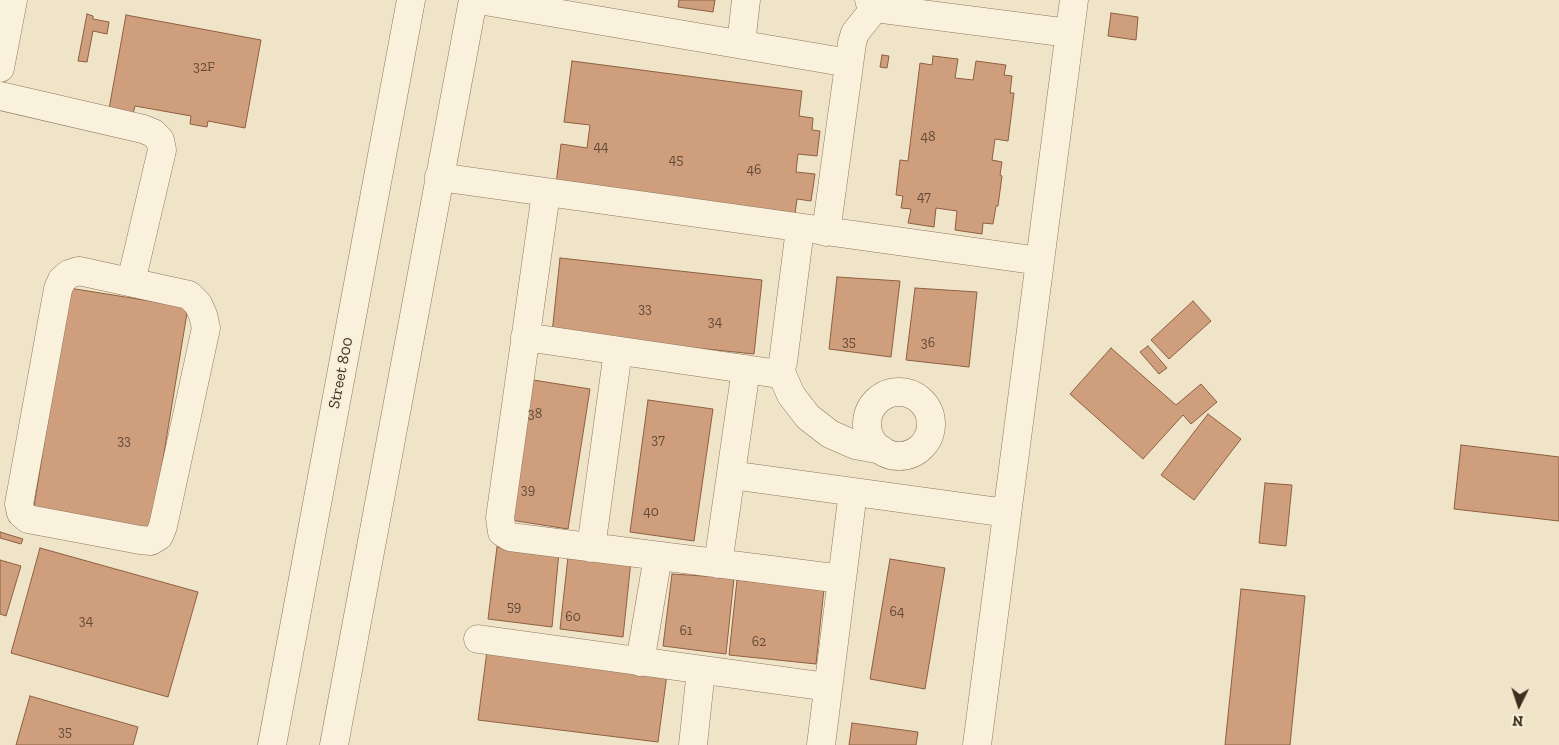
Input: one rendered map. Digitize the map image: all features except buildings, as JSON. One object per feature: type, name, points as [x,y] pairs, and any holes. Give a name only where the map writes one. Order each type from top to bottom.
[{"type":"street","points":[[0,68],[13,0]]},
{"type":"street","name":"Street 800","points":[[272,745],[411,0]]},
{"type":"street","points":[[334,745],[473,0]]},
{"type":"street","points":[[479,0],[849,63]]},
{"type":"street","points":[[741,44],[746,0]]},
{"type":"street","points":[[977,745],[1074,0]]},
{"type":"street","points":[[886,496],[887,453],[855,445],[830,434],[808,417],[791,395],[780,370],[813,230],[855,33],[872,4],[1069,33]]},
{"type":"street","points":[[0,96],[143,129],[153,133],[160,140],[162,150],[131,282]]},
{"type":"street","points":[[439,178],[1040,261]]},
{"type":"street","points":[[546,192],[500,518],[502,532],[510,537],[842,579]]},
{"type":"street","points":[[79,271],[131,282],[189,294],[198,304],[206,328],[163,526],[159,536],[150,541],[28,518],[21,512],[19,504],[58,289],[62,280],[69,274],[79,271]]},
{"type":"street","points":[[526,337],[772,373],[780,370]]},
{"type":"street","points":[[591,548],[618,351]]},
{"type":"street","points":[[718,564],[746,369]]},
{"type":"street","points":[[731,475],[1007,513]]},
{"type":"street","points":[[821,745],[853,492]]},
{"type":"street","points":[[640,662],[658,556]]},
{"type":"street","points":[[478,639],[828,687]]},
{"type":"street","points":[[693,745],[701,670]]}]
